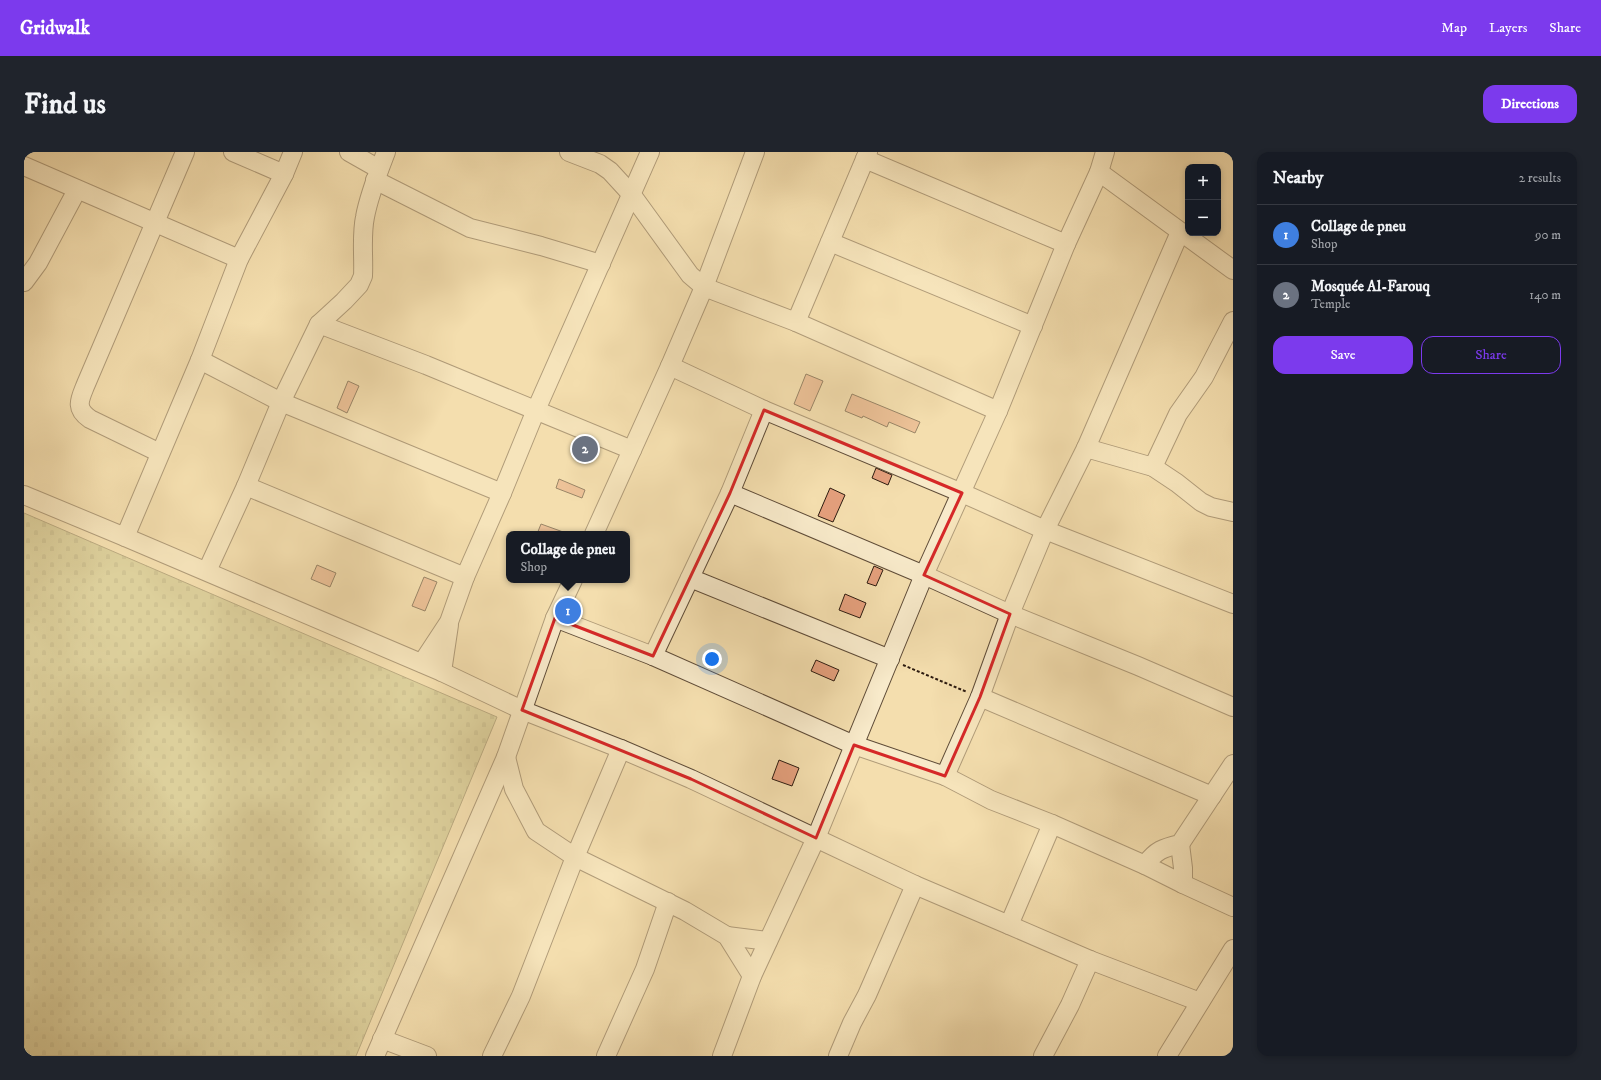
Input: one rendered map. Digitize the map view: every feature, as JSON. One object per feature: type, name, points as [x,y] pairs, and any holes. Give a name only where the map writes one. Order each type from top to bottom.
[{"type":"street","points":[[160,453],[90,419],[80,410],[79,403],[185,152]]},
{"type":"street","points":[[233,152],[284,174]]},
{"type":"street","points":[[125,537],[200,360],[239,259],[284,174],[293,152]]},
{"type":"street","points":[[349,152],[377,175],[470,228],[541,246],[600,264]]},
{"type":"street","points":[[207,571],[246,486],[281,402],[319,324],[344,302],[362,281],[365,217],[377,175],[386,152]]},
{"type":"street","points":[[569,152],[600,164],[610,171],[632,195],[690,275],[704,287],[796,322],[998,411]]},
{"type":"street","points":[[442,672],[450,622],[465,577],[536,410],[650,152]]},
{"type":"street","points":[[595,531],[704,287],[755,152]]},
{"type":"street","points":[[722,1056],[752,976],[816,838],[924,575],[998,411],[1066,244],[1099,172],[1105,152]]},
{"type":"street","points":[[796,322],[866,156],[1066,244]]},
{"type":"street","points":[[24,166],[76,190],[155,222],[239,259]]},
{"type":"street","points":[[1099,172],[1233,270]]},
{"type":"street","points":[[24,282],[38,264],[76,190]]},
{"type":"street","points":[[944,776],[980,697],[1010,614],[1045,530],[1086,448],[1180,232]]},
{"type":"street","points":[[830,242],[1033,326]]},
{"type":"street","points":[[1153,467],[1178,414],[1204,377],[1233,321]]},
{"type":"street","points":[[319,324],[536,410],[632,450]]},
{"type":"street","points":[[200,360],[281,402],[502,493]]},
{"type":"street","points":[[670,366],[764,410],[962,493],[1045,530],[1231,600]]},
{"type":"street","points":[[653,656],[730,493],[764,410]]},
{"type":"street","points":[[1086,448],[1153,467],[1177,482],[1201,502],[1211,507],[1233,512]]},
{"type":"street","points":[[246,486],[465,577]]},
{"type":"street","points":[[730,493],[924,575],[1010,614],[1233,707]]},
{"type":"street","points":[[24,495],[422,663],[522,710],[621,749],[691,779],[914,884],[1009,926],[1090,960],[1200,1002]]},
{"type":"street","points":[[690,578],[890,659]]},
{"type":"street","points":[[375,1056],[506,757],[555,618],[572,583]]},
{"type":"street","points":[[555,618],[653,656],[854,745],[944,776],[991,800],[1052,824],[1146,865],[1233,907]]},
{"type":"street","points":[[422,663],[450,622]]},
{"type":"street","points":[[980,697],[1212,796]]},
{"type":"street","points":[[492,1056],[521,996],[575,857],[621,749]]},
{"type":"street","points":[[506,757],[514,789],[536,831],[575,857],[699,918],[727,936],[752,976]]},
{"type":"street","points":[[1183,884],[1180,844],[1233,764]]},
{"type":"street","points":[[1009,926],[1052,824]]},
{"type":"street","points":[[1146,865],[1152,856],[1163,848],[1180,844]]},
{"type":"street","points":[[838,1056],[852,1023],[867,995],[914,884]]},
{"type":"street","points":[[606,1056],[645,969],[668,902]]},
{"type":"street","points":[[727,936],[768,941]]},
{"type":"street","points":[[1167,1056],[1233,949]]},
{"type":"street","points":[[1043,1056],[1070,1005],[1090,960]]},
{"type":"street","points":[[382,1039],[427,1056]]},
{"type":"path","points":[[890,659],[980,697]]},
{"type":"highlighted area","points":[[764,410],[962,493],[924,575],[1010,614],[980,697],[945,776],[854,745],[816,838],[691,779],[522,710],[555,618],[653,656],[730,493]]},
{"type":"green space","points":[[24,513],[497,717],[356,1056],[24,1056]]},
{"type":"building","points":[[806,374],[823,381],[810,411],[794,404]]},
{"type":"building","points":[[348,381],[359,386],[347,413],[337,408]]},
{"type":"building","points":[[852,394],[920,422],[915,433],[889,422],[887,427],[863,416],[862,418],[845,411]]},
{"type":"building","points":[[876,468],[892,475],[888,485],[872,478]]},
{"type":"building","points":[[559,479],[585,490],[582,498],[556,488]]},
{"type":"building","points":[[830,488],[845,495],[833,522],[818,516]]},
{"type":"building","points":[[541,524],[560,531],[538,531]]},
{"type":"building","points":[[317,565],[336,573],[330,587],[311,579]]},
{"type":"building","points":[[874,566],[883,570],[876,586],[867,583]]},
{"type":"building","points":[[424,577],[437,582],[425,611],[412,606]]},
{"type":"building","points":[[845,594],[866,603],[860,618],[839,610]]},
{"type":"building","points":[[816,660],[839,670],[834,681],[811,671]]},
{"type":"building","points":[[779,760],[799,768],[792,786],[772,779]]},
{"type":"place","name":"Mosquée Al-Farouq","points":[[585,449]]},
{"type":"place","name":"Collage de pneu","points":[[568,611]]}]
